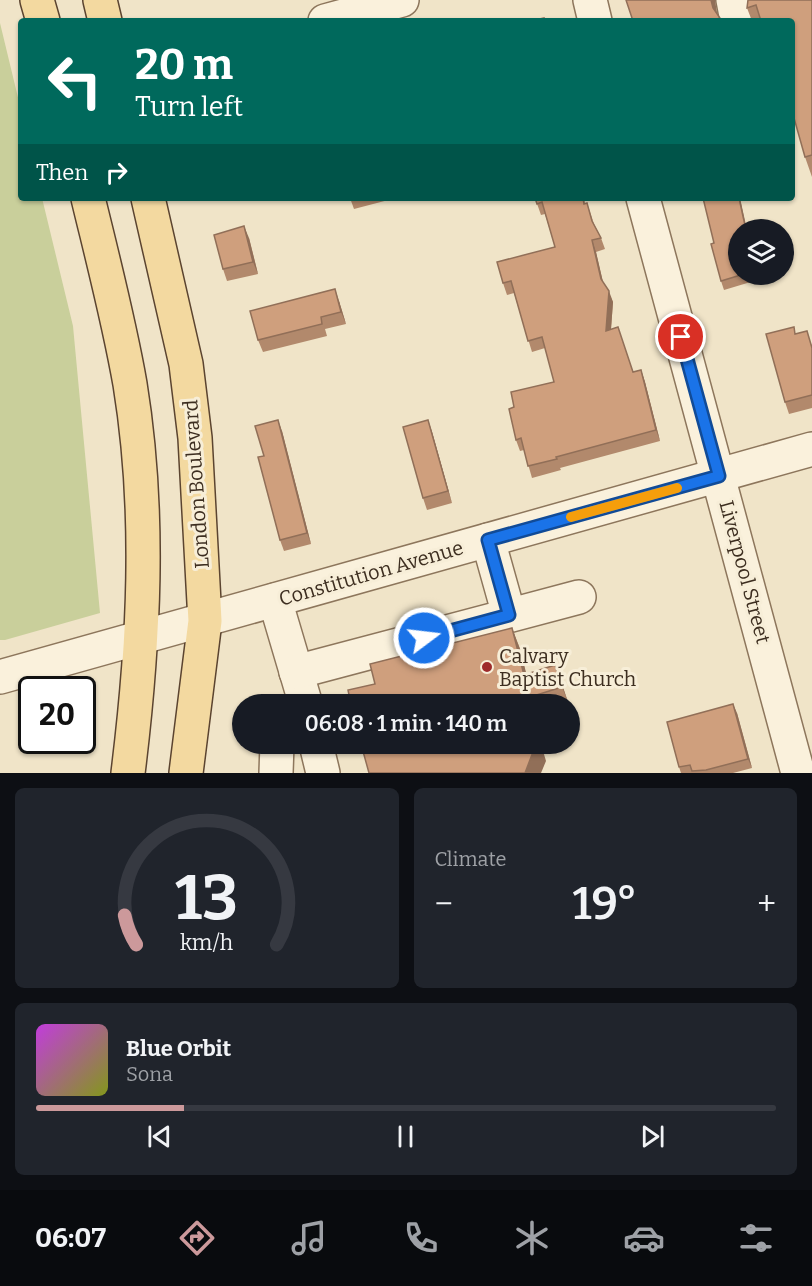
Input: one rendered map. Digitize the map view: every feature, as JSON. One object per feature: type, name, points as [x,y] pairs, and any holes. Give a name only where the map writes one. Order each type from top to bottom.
[{"type":"main road","points":[[37,0],[42,18]]},
{"type":"main road","points":[[100,0],[104,18]]},
{"type":"main road","points":[[89,201],[114,302],[130,386],[138,454],[144,554],[142,638],[129,773]]},
{"type":"main road","name":"London Boulevard","points":[[149,201],[186,364],[195,438],[205,621],[186,773]]},
{"type":"street","points":[[336,18],[402,0]]},
{"type":"street","points":[[590,0],[595,18]]},
{"type":"street","points":[[733,0],[736,18]]},
{"type":"street","name":"Liverpool Street","points":[[644,201],[798,773]]},
{"type":"street","name":"Constitution Avenue","points":[[0,678],[812,449]]},
{"type":"street","points":[[488,540],[509,615]]},
{"type":"street","points":[[296,672],[579,597]]},
{"type":"street","points":[[274,600],[303,694]]},
{"type":"street","points":[[276,773],[277,754]]},
{"type":"street","points":[[318,754],[323,773]]},
{"type":"green space","points":[[0,23],[18,98],[18,201],[43,201],[73,326],[100,613],[0,640]]},
{"type":"building","points":[[626,0],[711,0],[720,18],[632,18]]},
{"type":"building","points":[[748,0],[812,0],[812,155],[805,157],[795,122],[795,18],[760,18],[756,5],[747,8]]},
{"type":"building","points":[[536,201],[584,201],[584,204],[587,203],[592,221],[601,238],[592,240],[601,279],[609,291],[606,331],[618,327],[633,372],[641,370],[656,430],[528,466],[521,438],[516,440],[509,409],[514,407],[511,392],[554,382],[542,337],[528,341],[511,281],[503,283],[497,262],[555,247],[542,202],[537,204]]},
{"type":"building","points":[[704,201],[740,201],[744,219],[728,219],[728,279],[721,281],[711,244],[714,243]]},
{"type":"building","points":[[244,226],[253,262],[223,269],[214,235]]},
{"type":"building","points":[[335,289],[341,312],[321,317],[322,324],[258,340],[250,311]]},
{"type":"building","points":[[794,327],[795,334],[807,331],[812,348],[812,395],[785,402],[766,334]]},
{"type":"building","points":[[278,420],[307,533],[280,540],[258,457],[264,456],[255,426]]},
{"type":"building","points":[[428,420],[448,491],[423,498],[403,427]]},
{"type":"building","points":[[512,628],[524,675],[555,665],[562,687],[540,694],[349,694],[348,690],[375,684],[370,664]]},
{"type":"building","points":[[733,704],[748,759],[706,770],[692,771],[690,765],[679,767],[667,722]]},
{"type":"building","name":"Calvary Baptist Church","points":[[364,754],[532,754],[525,773],[369,773]]},
{"type":"slow traffic","points":[[571,517],[677,488]]},
{"type":"place","name":"Calvary Baptist Church","points":[[487,667]]},
{"type":"route","points":[[424,638],[509,615],[488,540],[719,476],[681,337]]}]
